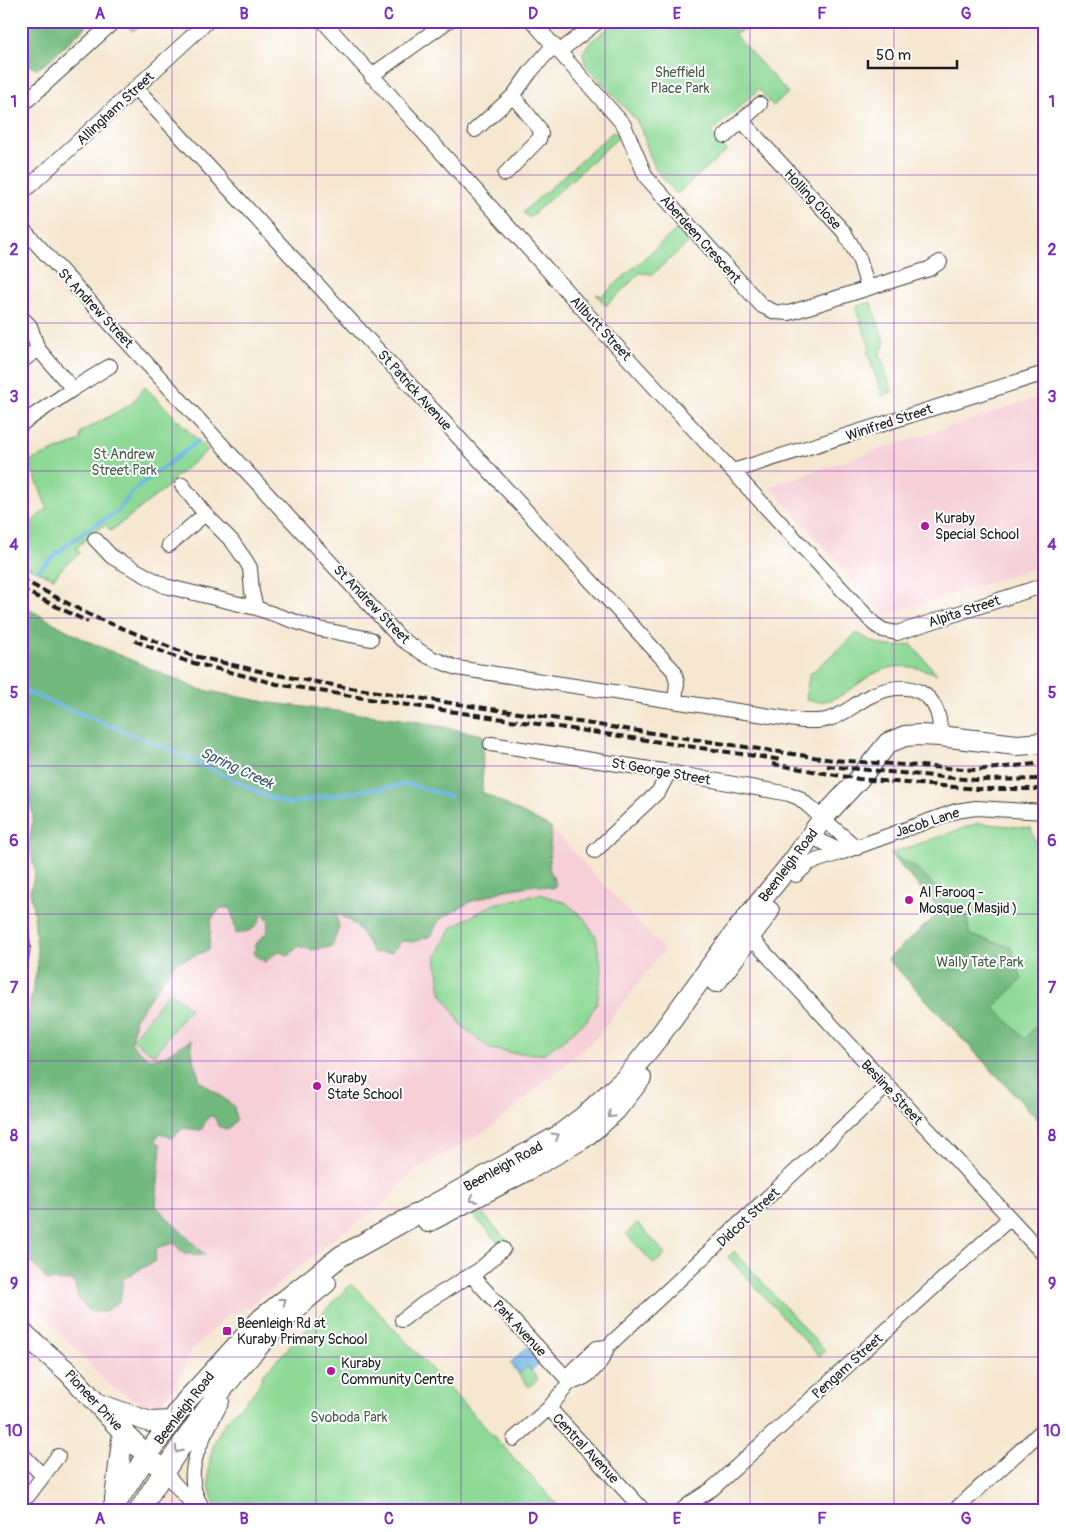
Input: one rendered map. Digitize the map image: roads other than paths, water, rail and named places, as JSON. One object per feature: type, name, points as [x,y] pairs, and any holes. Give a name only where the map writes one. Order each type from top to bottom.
[{"type":"main road","name":"Beenleigh Road","points":[[139,1511],[198,1420],[238,1369],[317,1290],[348,1266],[582,1139],[602,1124],[616,1110],[794,860],[842,810],[859,779],[888,743],[905,736],[940,736],[1017,745],[1045,743]]},
{"type":"main road","name":"Beenleigh Road","points":[[112,1508],[171,1421],[207,1377],[262,1318],[340,1256],[558,1136],[612,1092],[743,934],[796,875],[825,828]]},
{"type":"main road","name":"Pioneer Drive","points":[[21,1331],[68,1372],[123,1432],[164,1472]]},
{"type":"main road","points":[[98,1404],[150,1422],[171,1421]]},
{"type":"main road","points":[[112,1508],[123,1432]]},
{"type":"street","name":"Allingham Street","points":[[21,194],[208,21]]},
{"type":"street","name":"Allbutt Street","points":[[323,21],[598,327],[842,591],[874,624],[883,630]]},
{"type":"street","points":[[371,76],[448,21]]},
{"type":"street","name":"Aberdeen Crescent","points":[[532,21],[624,125],[646,177],[762,306],[774,312],[789,313],[929,269],[940,262]]},
{"type":"street","points":[[475,130],[513,96],[531,71],[557,48],[599,21]]},
{"type":"street","points":[[21,106],[112,23]]},
{"type":"street","name":"St Patrick Avenue","points":[[136,88],[674,671],[677,683],[675,701]]},
{"type":"street","points":[[505,174],[540,140],[541,134],[539,128],[513,96]]},
{"type":"street","points":[[725,136],[760,104]]},
{"type":"street","name":"Holling Close","points":[[742,121],[844,232],[859,258],[868,288]]},
{"type":"street","name":"St Andrew Street","points":[[21,227],[401,639],[430,657],[457,668],[802,721],[831,719],[870,696],[892,689],[908,688],[926,695],[935,705],[939,718],[940,736]]},
{"type":"street","points":[[22,318],[30,326],[38,349],[73,389]]},
{"type":"street","points":[[21,362],[38,349]]},
{"type":"street","points":[[21,424],[110,366]]},
{"type":"street","name":"Winifred Street","points":[[733,471],[1045,374]]},
{"type":"street","points":[[182,485],[205,514],[232,541],[250,568],[252,592],[256,608]]},
{"type":"street","points":[[169,545],[205,514]]},
{"type":"street","points":[[95,539],[112,557],[164,586],[256,608],[314,628],[370,639]]},
{"type":"street","name":"Alpita Street","points":[[883,630],[897,633],[1045,585]]},
{"type":"street","name":"St George Street","points":[[492,744],[669,772],[789,794],[799,798],[825,828]]},
{"type":"street","points":[[595,851],[659,791],[669,772]]},
{"type":"street","name":"Jacob Lane","points":[[796,875],[809,863],[857,848],[956,811],[976,808],[1045,812]]},
{"type":"street","points":[[825,828],[857,848]]},
{"type":"street","points":[[825,828],[843,852]]},
{"type":"street","points":[[21,928],[23,946],[21,959]]},
{"type":"street","name":"Besline Street","points":[[743,934],[755,942],[1045,1256]]},
{"type":"street","name":"Didcot Street","points":[[514,1438],[548,1408],[570,1382],[576,1382],[584,1378],[605,1358],[608,1347],[887,1086]]},
{"type":"street","name":"Pengam Street","points":[[681,1511],[712,1489],[1010,1218]]},
{"type":"street","points":[[402,1320],[423,1304],[479,1270],[503,1249]]},
{"type":"street","name":"Park Avenue","points":[[471,1275],[570,1382]]},
{"type":"street","points":[[204,1511],[196,1496],[193,1481],[196,1460],[204,1436],[238,1369]]},
{"type":"street","name":"Central Avenue","points":[[548,1408],[644,1511]]},
{"type":"street","points":[[954,1511],[1045,1428]]},
{"type":"street","points":[[21,1453],[43,1476]]},
{"type":"street","points":[[28,1496],[58,1456]]},
{"type":"street","points":[[164,1472],[199,1511]]},
{"type":"water","points":[[527,1347],[541,1361],[531,1371],[527,1366],[519,1374],[510,1363]]},
{"type":"waterway","points":[[38,570],[88,529],[117,512],[134,490],[198,441]]},
{"type":"waterway","name":"Spring Creek","points":[[21,690],[173,751],[269,797],[289,804],[326,796],[408,784],[451,797]]},
{"type":"railway","points":[[21,579],[94,617],[190,655],[272,674],[344,687],[833,760],[976,770],[1045,763]]},
{"type":"railway","points":[[21,589],[88,622]]},
{"type":"railway","points":[[135,641],[186,661],[277,684],[782,760]]},
{"type":"railway","points":[[772,764],[859,779],[978,789],[1045,789]]},
{"type":"railway","points":[[827,766],[975,780],[1045,779]]},
{"type":"place","name":"Kuraby Special School","points":[[925,526]]},
{"type":"place","name":"Al Farooq - Mosque ( Masjid )","points":[[909,900]]},
{"type":"place","name":"Kuraby State School","points":[[317,1086]]},
{"type":"place","name":"Beenleigh Rd at Kuraby Primary School","points":[[227,1331]]},
{"type":"place","name":"Kuraby Community Centre","points":[[331,1371]]},
{"type":"park label","name":"Sheffield Place Park","points":[[680,80]]},
{"type":"park label","name":"St Andrew Street Park","points":[[124,462]]},
{"type":"park label","name":"Wally Tate Park","points":[[980,962]]},
{"type":"park label","name":"Svoboda Park","points":[[349,1417]]}]
